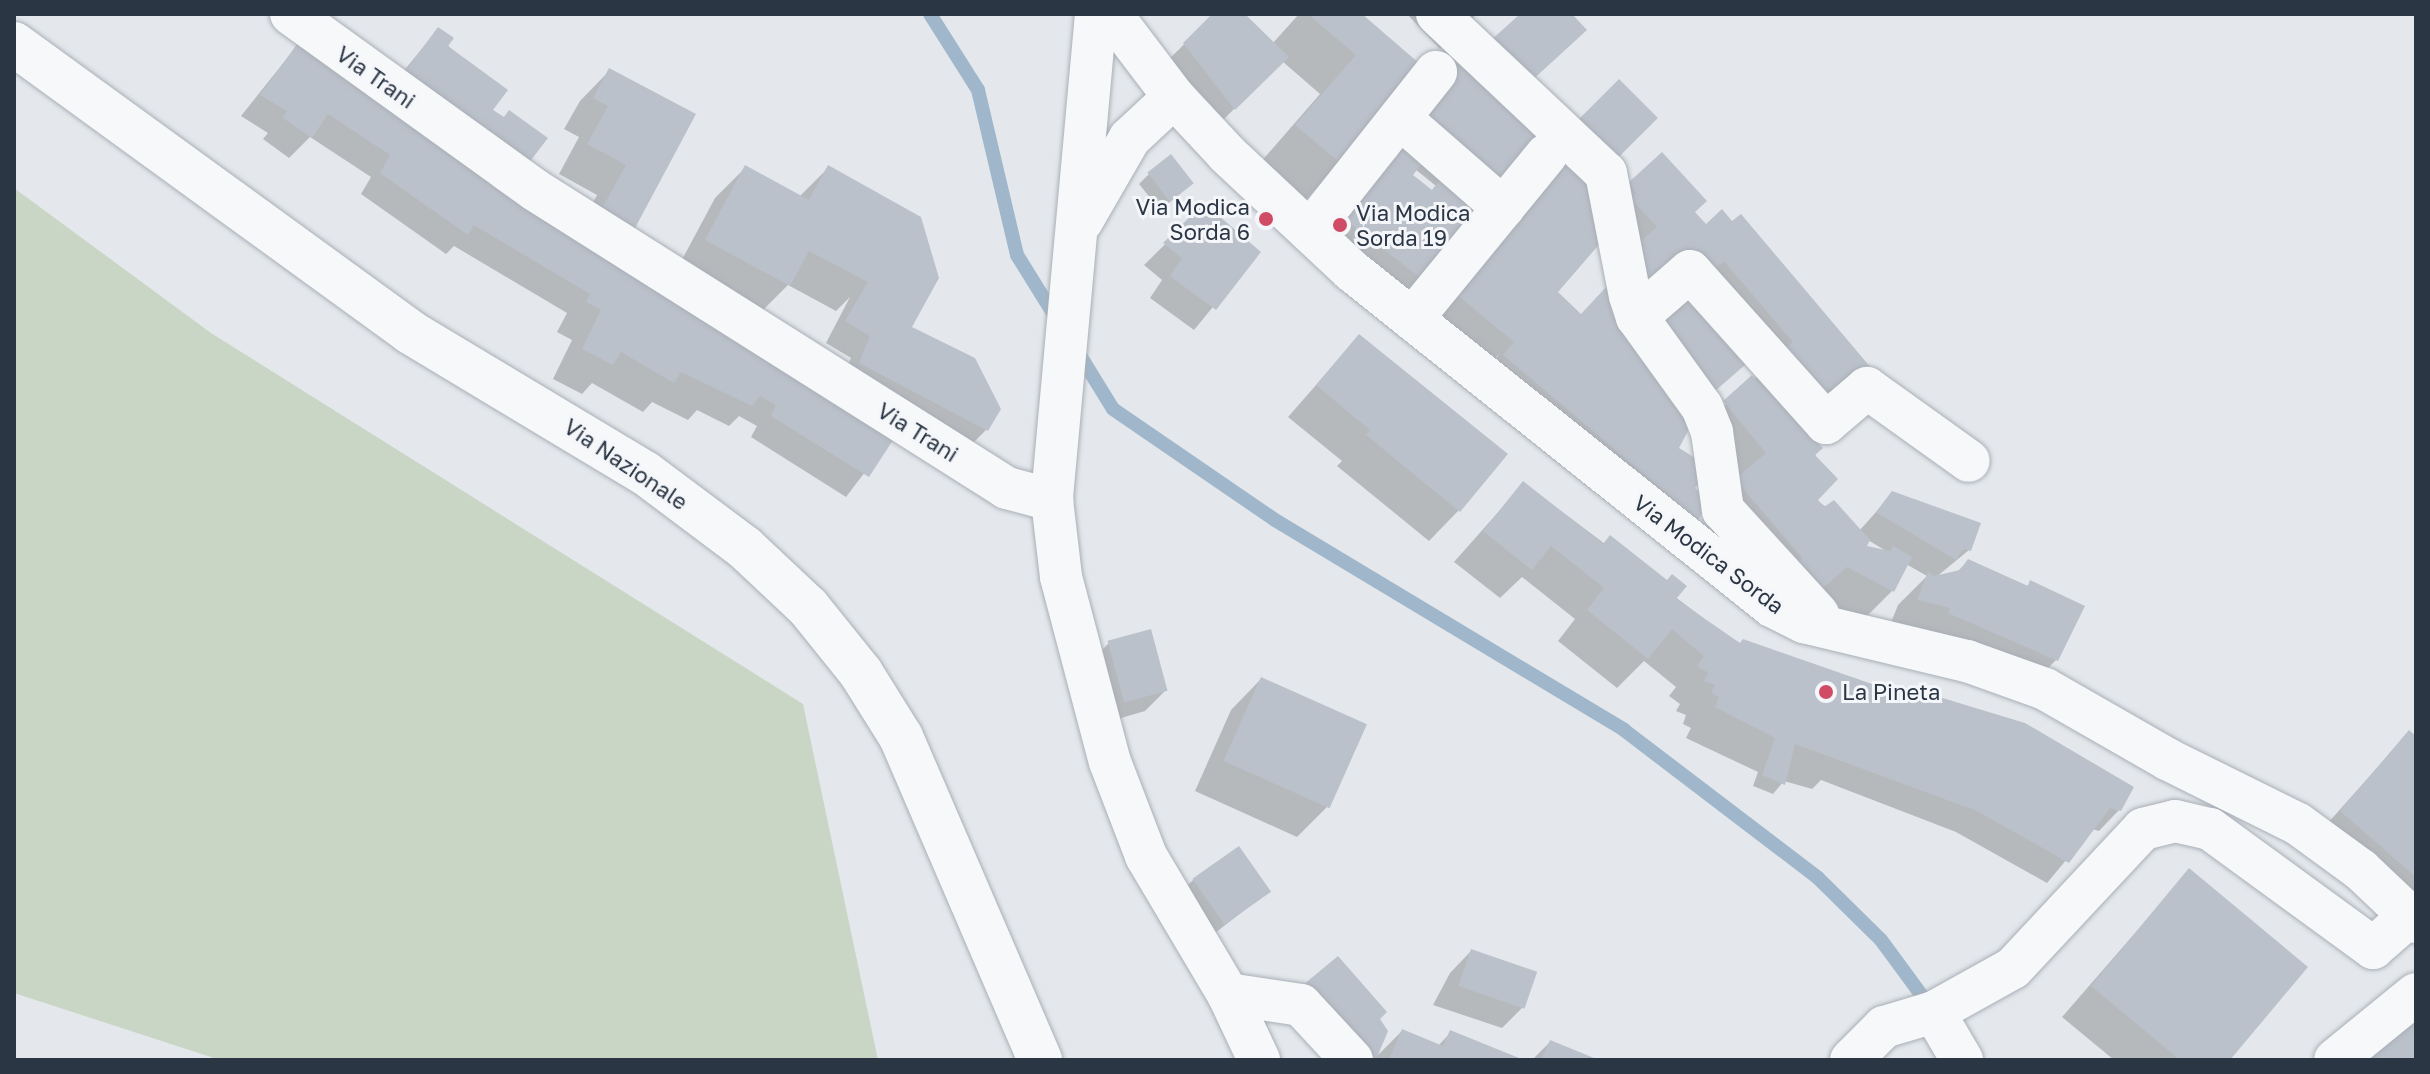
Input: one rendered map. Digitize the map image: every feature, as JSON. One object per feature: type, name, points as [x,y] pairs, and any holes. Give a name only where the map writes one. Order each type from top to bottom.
[{"type":"street","name":"Via Trani","points":[[291,14],[535,190],[1007,488],[1052,500]]},
{"type":"street","points":[[1096,14],[1072,240],[1052,500],[1061,577],[1110,762],[1146,856],[1228,994],[1259,1060]]},
{"type":"street","name":"Via Modica Sorda","points":[[1111,14],[1174,97],[1310,231],[1412,319],[1772,606],[1804,622],[1967,661],[2045,689],[2167,759],[2298,824],[2413,919]]},
{"type":"street","points":[[1437,14],[1606,173],[1637,317],[1702,407],[1712,432],[1723,510],[1793,591],[1834,628]]},
{"type":"street","name":"Via Nazionale","points":[[14,44],[399,324],[645,473],[744,547],[808,607],[861,673],[901,737],[1040,1060]]},
{"type":"street","points":[[1310,231],[1436,72]]},
{"type":"street","points":[[1072,240],[1130,138],[1174,97]]},
{"type":"street","points":[[1400,118],[1503,208]]},
{"type":"street","points":[[1412,319],[1546,155]]},
{"type":"street","points":[[1637,317],[1690,271],[1826,423],[1867,388],[1969,461]]},
{"type":"street","points":[[1851,1060],[1884,1027],[1934,1012],[2013,968],[2143,829],[2175,821],[2210,829],[2373,948],[2413,919]]},
{"type":"street","points":[[1228,994],[1301,1005],[1352,1060]]},
{"type":"street","points":[[2335,1060],[2416,994]]},
{"type":"street","points":[[1934,1012],[1962,1060]]},
{"type":"green space","points":[[14,188],[211,333],[803,704],[878,1060],[220,1060],[14,993]]},
{"type":"building","points":[[1212,14],[1245,14],[1289,57],[1235,110],[1183,43]]},
{"type":"building","points":[[1308,14],[1362,14],[1427,70],[1344,166],[1295,125],[1356,55]]},
{"type":"building","points":[[1520,14],[1572,14],[1587,30],[1528,84],[1489,42]]},
{"type":"building","points":[[438,27],[454,38],[448,46],[508,90],[493,110],[504,117],[509,110],[548,138],[525,168],[401,77]]},
{"type":"building","points":[[300,40],[897,434],[869,477],[771,416],[776,405],[760,396],[752,406],[681,372],[674,383],[621,352],[613,365],[582,349],[601,310],[586,302],[590,294],[474,225],[468,235],[380,173],[390,155],[328,114],[312,138],[283,118],[287,111],[260,95]]},
{"type":"building","points":[[1465,53],[1548,137],[1504,190],[1416,113]]},
{"type":"building","points":[[609,68],[696,114],[634,230],[600,212],[626,165],[587,144],[608,106],[593,98]]},
{"type":"building","points":[[1619,79],[1658,118],[1616,160],[1577,121]]},
{"type":"building","points":[[1409,141],[1428,156],[1413,175],[1432,190],[1443,175],[1453,183],[1449,189],[1481,214],[1427,283],[1342,217],[1389,157],[1394,161]]},
{"type":"building","points":[[1662,152],[1707,201],[1695,212],[1706,224],[1722,209],[1732,221],[1741,214],[1872,369],[1838,398],[1830,388],[1815,401],[1776,356],[1793,342],[1724,261],[1708,276],[1643,299],[1635,247],[1657,227],[1630,198],[1636,193],[1628,183]]},
{"type":"building","points":[[1171,154],[1194,183],[1170,202],[1147,172]]},
{"type":"building","points":[[1558,155],[1595,191],[1603,240],[1558,292],[1581,314],[1608,285],[1696,416],[1679,448],[1700,461],[1703,479],[1695,488],[1710,501],[1698,520],[1503,355],[1514,342],[1450,289]]},
{"type":"building","points":[[745,165],[809,200],[828,165],[921,217],[939,278],[912,327],[975,358],[1001,409],[988,431],[859,363],[870,336],[845,321],[868,282],[809,251],[790,286],[705,240]]},
{"type":"building","points":[[1204,203],[1261,252],[1216,310],[1170,276],[1182,258],[1163,243]]},
{"type":"building","points":[[1689,289],[1751,360],[1717,389],[1655,319]]},
{"type":"building","points":[[1359,334],[1508,454],[1460,512],[1366,435],[1370,430],[1316,385]]},
{"type":"building","points":[[1752,375],[1823,448],[1815,455],[1838,479],[1818,500],[1824,507],[1834,500],[1870,540],[1867,546],[1890,551],[1893,546],[1912,557],[1894,592],[1847,567],[1816,594],[1789,570],[1802,558],[1735,479],[1766,453],[1723,401]]},
{"type":"building","points":[[1523,481],[1603,544],[1610,535],[1667,580],[1672,574],[1687,586],[1676,599],[1740,643],[1743,639],[1872,684],[1900,691],[1903,686],[2025,723],[2134,787],[2121,811],[2110,808],[2069,863],[1977,811],[1795,744],[1785,785],[1762,775],[1775,738],[1715,707],[1719,697],[1711,693],[1715,685],[1704,681],[1708,673],[1697,666],[1704,656],[1672,629],[1648,659],[1587,610],[1604,588],[1551,546],[1532,570],[1483,531]]},
{"type":"building","points":[[1892,491],[1981,523],[1971,551],[1963,549],[1956,560],[1876,512]]},
{"type":"building","points":[[1968,559],[2028,586],[2030,580],[2085,606],[2058,661],[1948,613],[1950,608],[1917,600],[1928,572],[1934,576],[1960,570]]},
{"type":"building","points":[[1151,629],[1168,691],[1124,702],[1108,641]]},
{"type":"building","points":[[1261,677],[1367,724],[1330,808],[1224,761]]},
{"type":"building","points":[[2409,730],[2416,736],[2416,877],[2340,811]]},
{"type":"building","points":[[1239,846],[1271,892],[1224,925],[1192,879]]},
{"type":"building","points":[[2189,868],[2308,967],[2230,1060],[2180,1060],[2091,986]]},
{"type":"building","points":[[1471,949],[1537,972],[1524,1009],[1458,986]]},
{"type":"building","points":[[1338,956],[1387,1012],[1380,1019],[1388,1031],[1376,1060],[1369,1060],[1303,985]]},
{"type":"building","points":[[2416,1017],[2416,1060],[2364,1060]]},
{"type":"building","points":[[1402,1029],[1443,1046],[1450,1030],[1524,1060],[1389,1060]]},
{"type":"building","points":[[1550,1040],[1599,1060],[1541,1060]]},
{"type":"waterway","points":[[930,14],[978,90],[1017,255],[1058,321]]},
{"type":"waterway","points":[[1076,349],[1113,409],[1275,520],[1624,730],[1818,878],[1881,940],[1931,1008]]},
{"type":"place","name":"Via Modica Sorda 6","points":[[1266,219]]},
{"type":"place","name":"Via Modica Sorda 19","points":[[1340,225]]},
{"type":"place","name":"La Pineta","points":[[1826,692]]}]
